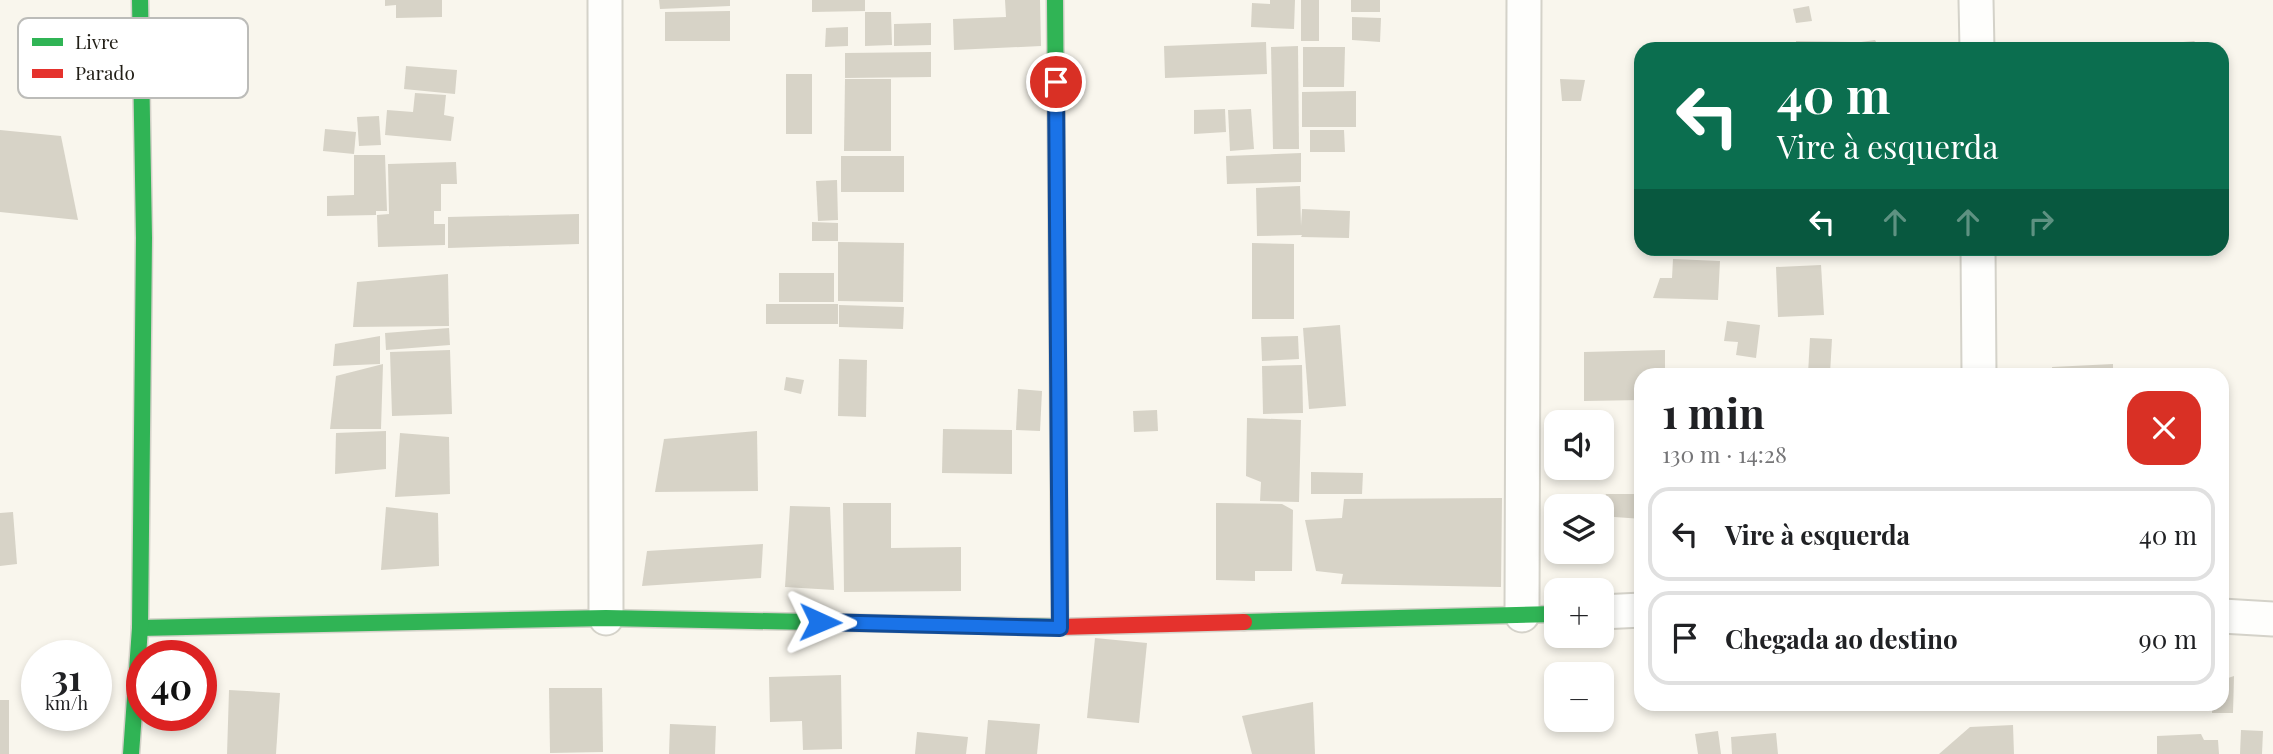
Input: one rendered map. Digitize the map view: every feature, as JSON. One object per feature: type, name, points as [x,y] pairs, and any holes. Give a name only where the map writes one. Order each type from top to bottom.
[{"type":"street","points":[[140,0],[140,18]]},
{"type":"street","points":[[605,0],[606,618]]},
{"type":"street","points":[[1055,0],[1060,628]]},
{"type":"street","points":[[1522,615],[1524,0]]},
{"type":"street","points":[[1976,0],[1977,42]]},
{"type":"street","points":[[131,754],[141,628],[144,239],[142,98]]},
{"type":"street","points":[[1978,256],[1979,368]]},
{"type":"street","points":[[1614,611],[1634,610]]},
{"type":"street","points":[[141,628],[606,618],[1060,628],[1544,614]]},
{"type":"street","points":[[2229,616],[2273,619]]},
{"type":"building","points":[[385,0],[442,0],[442,17],[396,18],[396,5],[385,6]]},
{"type":"building","points":[[659,0],[730,0],[730,6],[660,9]]},
{"type":"building","points":[[812,0],[865,0],[865,11],[812,12]]},
{"type":"building","points":[[1005,0],[1040,0],[1041,46],[954,50],[953,19],[1006,17]]},
{"type":"building","points":[[1270,0],[1295,0],[1294,29],[1251,27],[1252,3],[1270,4]]},
{"type":"building","points":[[1301,0],[1319,0],[1319,41],[1301,41]]},
{"type":"building","points":[[1351,0],[1380,0],[1380,12],[1351,12]]},
{"type":"building","points":[[1809,6],[1812,21],[1796,23],[1793,9]]},
{"type":"building","points":[[730,11],[730,41],[665,41],[665,12]]},
{"type":"building","points":[[865,12],[891,12],[892,45],[865,46]]},
{"type":"building","points":[[1352,17],[1381,18],[1380,42],[1352,40]]},
{"type":"building","points":[[931,23],[931,45],[894,46],[894,24]]},
{"type":"building","points":[[848,27],[848,46],[825,47],[826,28]]},
{"type":"building","points":[[1266,42],[1267,74],[1165,78],[1164,46]]},
{"type":"building","points":[[1298,46],[1299,149],[1273,149],[1271,47]]},
{"type":"building","points":[[1303,47],[1345,47],[1344,87],[1303,87]]},
{"type":"building","points":[[931,52],[931,77],[845,78],[845,53]]},
{"type":"building","points":[[406,66],[457,70],[455,94],[404,89]]},
{"type":"building","points":[[786,74],[812,74],[812,134],[786,134]]},
{"type":"building","points":[[845,79],[891,79],[891,151],[844,151]]},
{"type":"building","points":[[1560,79],[1585,80],[1581,101],[1562,101]]},
{"type":"building","points":[[1356,91],[1356,127],[1302,127],[1302,92]]},
{"type":"building","points":[[415,93],[446,95],[444,115],[454,117],[451,141],[385,135],[387,110],[413,112]]},
{"type":"building","points":[[1225,109],[1226,132],[1194,134],[1194,110]]},
{"type":"building","points":[[1251,109],[1254,149],[1230,151],[1228,110]]},
{"type":"building","points":[[379,116],[381,145],[359,146],[357,117]]},
{"type":"building","points":[[325,129],[356,132],[354,154],[323,151]]},
{"type":"building","points":[[0,130],[61,136],[78,220],[0,212]]},
{"type":"building","points":[[1310,130],[1344,130],[1345,152],[1310,152]]},
{"type":"building","points":[[1301,153],[1301,182],[1227,184],[1226,156]]},
{"type":"building","points":[[354,155],[385,155],[387,211],[376,211],[376,215],[327,216],[327,196],[354,195]]},
{"type":"building","points":[[841,156],[904,156],[904,192],[841,192]]},
{"type":"building","points":[[456,162],[457,184],[441,184],[441,211],[434,211],[434,224],[445,224],[445,245],[378,247],[377,215],[389,214],[388,164]]},
{"type":"building","points":[[837,180],[838,220],[818,221],[816,181]]},
{"type":"building","points":[[1300,186],[1301,226],[1302,209],[1350,211],[1349,238],[1257,236],[1256,188]]},
{"type":"building","points":[[579,214],[579,244],[448,248],[448,217]]},
{"type":"building","points":[[812,222],[838,223],[838,241],[812,241]]},
{"type":"building","points":[[838,242],[904,243],[903,302],[838,301]]},
{"type":"building","points":[[1252,243],[1294,244],[1294,319],[1252,319]]},
{"type":"building","points":[[1673,259],[1720,261],[1718,300],[1653,298],[1660,278],[1672,278]]},
{"type":"building","points":[[1821,265],[1824,315],[1778,317],[1776,267]]},
{"type":"building","points":[[779,273],[834,273],[834,302],[779,302]]},
{"type":"building","points":[[448,274],[449,326],[353,327],[357,282]]},
{"type":"building","points":[[766,304],[838,304],[838,324],[766,324]]},
{"type":"building","points":[[839,305],[904,307],[903,329],[839,327]]},
{"type":"building","points":[[1727,321],[1760,325],[1756,358],[1736,355],[1738,342],[1724,341]]},
{"type":"building","points":[[1340,325],[1346,406],[1309,409],[1303,328]]},
{"type":"building","points":[[449,328],[450,345],[386,350],[385,333]]},
{"type":"building","points":[[380,336],[380,364],[333,366],[335,344]]},
{"type":"building","points":[[1298,336],[1299,359],[1262,361],[1261,337]]},
{"type":"building","points":[[1810,338],[1832,339],[1830,368],[1808,368]]},
{"type":"building","points":[[450,350],[452,414],[392,416],[390,352]]},
{"type":"building","points":[[1665,350],[1665,368],[1634,368],[1634,400],[1584,401],[1584,352]]},
{"type":"building","points":[[839,359],[867,360],[866,417],[838,416]]},
{"type":"building","points":[[383,364],[381,429],[330,429],[336,376]]},
{"type":"building","points":[[2113,364],[2113,368],[2052,367]]},
{"type":"building","points":[[1302,365],[1303,413],[1263,414],[1262,366]]},
{"type":"building","points":[[786,377],[804,380],[801,394],[784,390]]},
{"type":"building","points":[[1018,389],[1042,391],[1040,431],[1016,430]]},
{"type":"building","points":[[1157,410],[1158,431],[1134,432],[1133,411]]},
{"type":"building","points":[[1247,418],[1301,420],[1299,502],[1260,501],[1261,482],[1246,476]]},
{"type":"building","points":[[943,429],[1012,430],[1012,474],[942,473]]},
{"type":"building","points":[[386,431],[386,469],[335,474],[336,433]]},
{"type":"building","points":[[757,431],[758,491],[655,492],[664,439]]},
{"type":"building","points":[[400,433],[449,437],[450,494],[395,497]]},
{"type":"building","points":[[1311,472],[1363,473],[1362,494],[1311,494]]},
{"type":"building","points":[[1614,494],[1634,494],[1634,518],[1614,517]]},
{"type":"building","points":[[1502,498],[1501,587],[1341,584],[1343,574],[1316,571],[1305,520],[1342,518],[1344,499]]},
{"type":"building","points":[[843,503],[891,503],[891,548],[961,547],[961,591],[844,592]]},
{"type":"building","points":[[1216,503],[1282,504],[1293,510],[1292,571],[1255,571],[1255,581],[1216,580]]},
{"type":"building","points":[[790,506],[830,507],[834,590],[785,587]]},
{"type":"building","points":[[386,507],[438,513],[439,566],[381,570]]},
{"type":"building","points":[[13,512],[17,564],[0,566],[0,513]]},
{"type":"building","points":[[763,544],[761,578],[642,586],[647,551]]},
{"type":"building","points":[[1095,638],[1147,643],[1139,723],[1087,718]]},
{"type":"building","points":[[841,675],[842,749],[803,750],[802,721],[770,722],[769,677]]},
{"type":"building","points":[[2234,676],[2233,713],[2212,713],[2229,711],[2229,678]]},
{"type":"building","points":[[549,688],[602,688],[603,752],[550,753]]},
{"type":"building","points":[[229,690],[280,693],[276,754],[227,754]]},
{"type":"building","points":[[0,700],[9,700],[9,754],[0,754]]},
{"type":"building","points":[[1313,702],[1315,754],[1252,754],[1242,716]]},
{"type":"building","points":[[988,720],[1040,724],[1037,754],[985,754]]},
{"type":"building","points":[[670,724],[716,726],[715,754],[669,754]]},
{"type":"building","points":[[2013,725],[2014,754],[1939,754],[1970,727]]},
{"type":"building","points":[[2241,730],[2263,731],[2262,754],[2240,754]]},
{"type":"building","points":[[1718,731],[1721,754],[1698,754],[1695,734]]},
{"type":"building","points":[[917,732],[968,737],[966,754],[915,754]]},
{"type":"building","points":[[1776,733],[1778,754],[1732,754],[1731,737]]},
{"type":"building","points":[[2201,734],[2204,740],[2218,740],[2219,754],[2157,754],[2157,736]]},
{"type":"traffic: fast","points":[[140,0],[140,18]]},
{"type":"traffic: fast","points":[[1055,0],[1060,627]]},
{"type":"traffic: fast","points":[[131,754],[140,628],[144,238],[142,98]]},
{"type":"traffic: fast","points":[[1244,622],[1544,614]]},
{"type":"traffic: fast","points":[[140,628],[606,618],[1059,627]]},
{"type":"traffic: jam","points":[[1059,627],[1244,622]]},
{"type":"route","points":[[820,622],[1060,628],[1056,82]]}]
